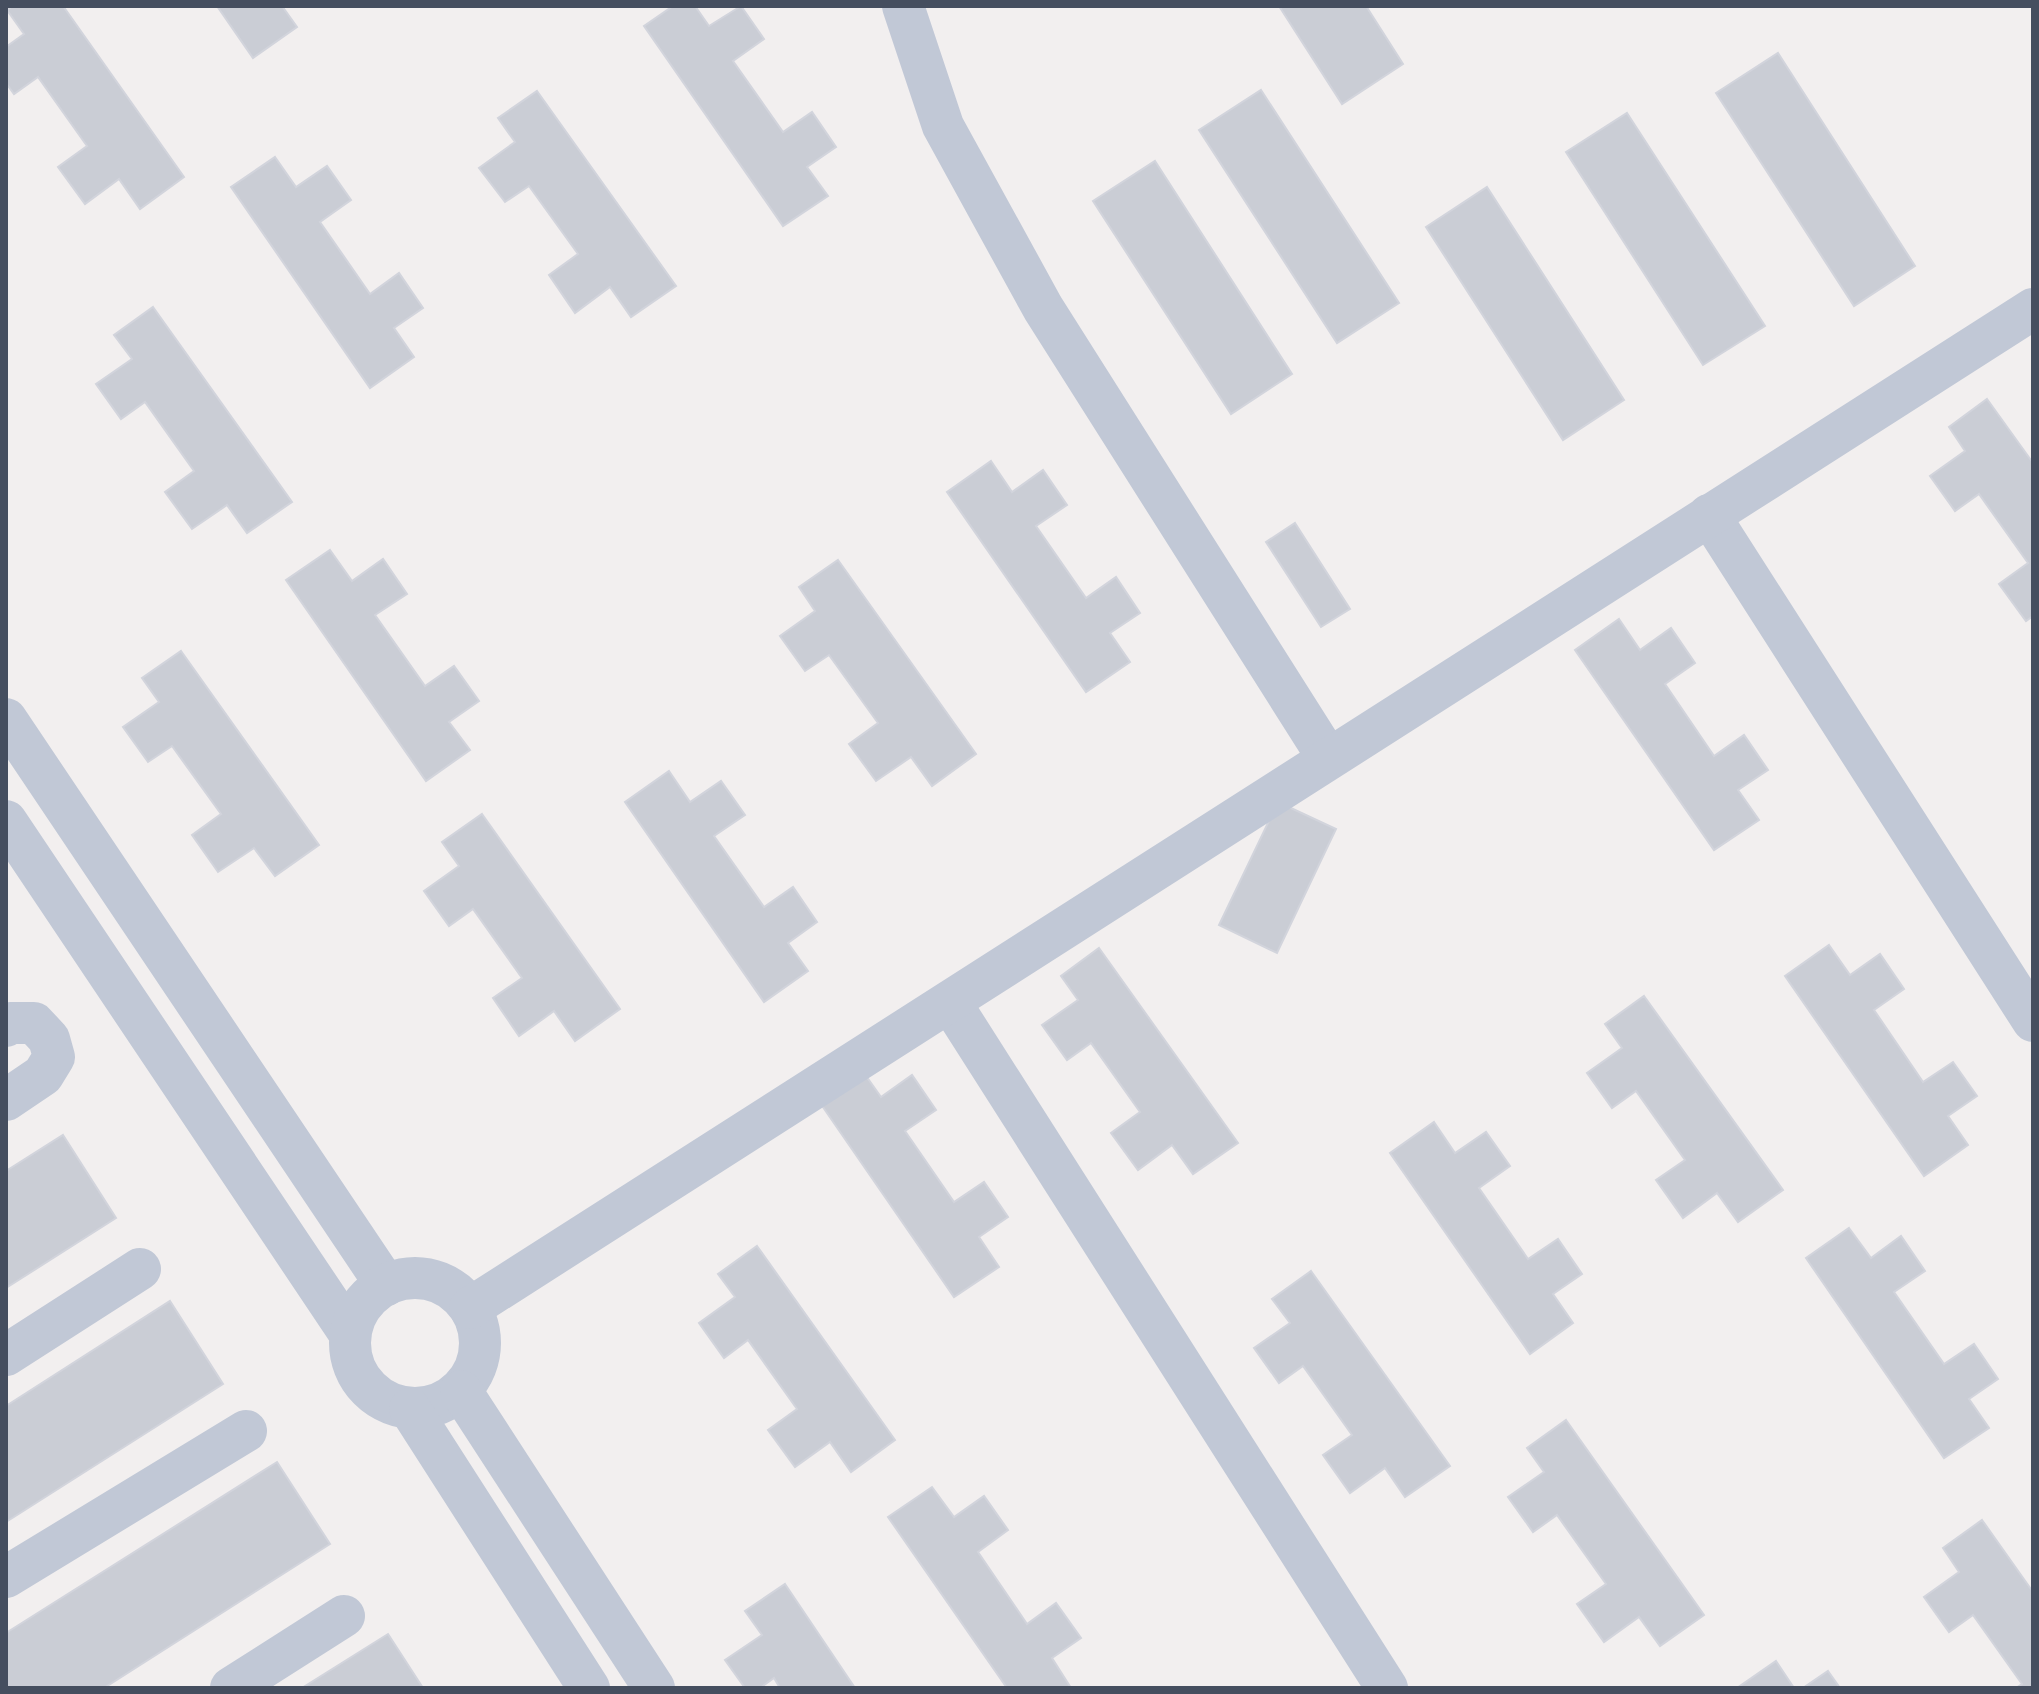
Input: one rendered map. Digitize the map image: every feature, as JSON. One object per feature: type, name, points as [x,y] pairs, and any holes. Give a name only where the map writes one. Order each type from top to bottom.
[{"type":"street","points":[[903,6],[943,126],[1043,308],[1328,758]]},
{"type":"street","points":[[470,1308],[2033,309]]},
{"type":"street","points":[[1709,515],[2033,1021]]},
{"type":"street","points":[[6,719],[386,1285]]},
{"type":"street","points":[[6,821],[350,1334]]},
{"type":"street","points":[[950,1002],[1387,1688]]},
{"type":"street","points":[[6,1026],[10,1023],[34,1023],[49,1039],[54,1057],[43,1075],[6,1100]]},
{"type":"street","points":[[6,1355],[140,1269]]},
{"type":"street","points":[[404,1279],[423,1279],[449,1289],[470,1308],[478,1325],[481,1343],[472,1377],[461,1391],[432,1407],[410,1409],[390,1404],[372,1392],[358,1375],[351,1356],[350,1334],[357,1314],[368,1297],[386,1285],[404,1279]]},
{"type":"street","points":[[461,1391],[654,1688]]},
{"type":"street","points":[[410,1409],[589,1688]]},
{"type":"street","points":[[6,1577],[246,1431]]},
{"type":"street","points":[[231,1688],[344,1616]]},
{"type":"building","points":[[13,6],[63,6],[184,177],[140,209],[119,179],[85,204],[58,167],[87,146],[38,77],[14,94],[6,83],[6,47],[24,34],[7,10]]},
{"type":"building","points":[[217,6],[282,6],[297,27],[253,58]]},
{"type":"building","points":[[673,6],[695,6],[709,26],[741,6],[764,39],[733,61],[783,132],[812,112],[836,147],[807,167],[828,196],[783,226],[644,26]]},
{"type":"building","points":[[1279,6],[1366,6],[1403,64],[1342,104]]},
{"type":"building","points":[[1778,53],[1915,266],[1854,306],[1716,93]]},
{"type":"building","points":[[1261,90],[1399,303],[1337,343],[1199,130]]},
{"type":"building","points":[[537,91],[676,286],[631,317],[610,287],[575,313],[549,275],[578,254],[529,186],[505,202],[479,168],[515,142],[498,118]]},
{"type":"building","points":[[1627,113],[1765,326],[1703,365],[1566,152]]},
{"type":"building","points":[[275,157],[296,187],[327,166],[351,200],[320,222],[370,294],[399,273],[423,308],[394,328],[414,357],[370,388],[231,187]]},
{"type":"building","points":[[1155,161],[1292,374],[1231,414],[1093,201]]},
{"type":"building","points":[[1487,187],[1624,400],[1563,440],[1426,227]]},
{"type":"building","points":[[153,307],[292,502],[247,533],[227,505],[192,529],[165,492],[194,471],[145,402],[121,419],[96,384],[132,359],[114,335]]},
{"type":"building","points":[[1987,399],[2033,463],[2033,616],[2026,621],[1999,584],[2028,563],[1979,494],[1955,511],[1930,476],[1965,451],[1949,427]]},
{"type":"building","points":[[991,461],[1012,492],[1043,470],[1067,505],[1036,526],[1086,598],[1116,577],[1140,613],[1110,633],[1130,662],[1086,692],[947,492]]},
{"type":"building","points":[[1295,523],[1350,609],[1321,627],[1266,542]]},
{"type":"building","points":[[330,550],[352,581],[383,559],[407,594],[375,615],[425,686],[454,666],[479,701],[449,722],[470,750],[426,781],[286,580]]},
{"type":"building","points":[[838,560],[976,754],[932,786],[911,757],[876,781],[849,744],[878,723],[829,655],[805,671],[780,636],[815,611],[799,587]]},
{"type":"building","points":[[1619,619],[1640,650],[1671,628],[1695,663],[1665,684],[1714,756],[1744,735],[1768,770],[1738,790],[1759,820],[1714,850],[1575,650]]},
{"type":"building","points":[[181,651],[319,845],[275,876],[254,848],[218,872],[192,835],[221,814],[172,746],[148,762],[123,727],[159,702],[142,678]]},
{"type":"building","points":[[669,771],[690,802],[721,781],[745,815],[714,836],[764,907],[793,887],[817,922],[788,943],[808,971],[764,1002],[625,802]]},
{"type":"building","points":[[1278,802],[1336,829],[1277,953],[1219,925]]},
{"type":"building","points":[[482,814],[620,1009],[575,1041],[554,1011],[519,1036],[493,998],[522,978],[473,909],[449,926],[424,891],[459,866],[442,842]]},
{"type":"building","points":[[1829,945],[1850,975],[1880,954],[1904,989],[1874,1010],[1923,1082],[1953,1062],[1977,1096],[1948,1116],[1968,1145],[1924,1176],[1785,976]]},
{"type":"building","points":[[1099,948],[1238,1143],[1193,1174],[1172,1145],[1138,1170],[1111,1133],[1140,1112],[1091,1043],[1067,1060],[1042,1025],[1078,1000],[1061,976]]},
{"type":"building","points":[[1644,996],[1783,1190],[1738,1222],[1717,1193],[1683,1218],[1656,1180],[1685,1160],[1636,1091],[1612,1108],[1587,1073],[1622,1048],[1605,1024]]},
{"type":"building","points":[[859,1066],[881,1097],[912,1075],[936,1110],[905,1131],[954,1202],[984,1182],[1008,1217],[979,1237],[999,1267],[954,1297],[816,1097]]},
{"type":"building","points":[[1434,1122],[1455,1153],[1486,1132],[1510,1166],[1479,1188],[1528,1259],[1558,1239],[1582,1274],[1553,1294],[1573,1323],[1530,1354],[1390,1153]]},
{"type":"building","points":[[63,1135],[116,1218],[6,1288],[6,1171]]},
{"type":"building","points":[[1849,1228],[1871,1258],[1901,1236],[1925,1271],[1894,1292],[1944,1364],[1974,1344],[1998,1379],[1969,1399],[1989,1428],[1944,1458],[1806,1258]]},
{"type":"building","points":[[757,1246],[895,1440],[851,1472],[830,1442],[795,1467],[768,1430],[797,1409],[748,1340],[724,1358],[699,1323],[735,1297],[718,1274]]},
{"type":"building","points":[[1311,1271],[1450,1466],[1405,1497],[1385,1468],[1350,1493],[1323,1455],[1352,1435],[1303,1366],[1279,1383],[1254,1348],[1290,1323],[1272,1299]]},
{"type":"building","points":[[170,1301],[223,1384],[6,1522],[6,1406]]},
{"type":"building","points":[[1566,1420],[1704,1615],[1660,1646],[1639,1617],[1604,1642],[1577,1604],[1606,1584],[1557,1515],[1533,1532],[1508,1497],[1544,1472],[1527,1448]]},
{"type":"building","points":[[277,1462],[330,1544],[104,1688],[6,1688],[6,1633]]},
{"type":"building","points":[[932,1487],[954,1517],[984,1496],[1008,1530],[978,1552],[1027,1624],[1056,1603],[1081,1638],[1052,1658],[1071,1688],[1007,1688],[888,1517]]},
{"type":"building","points":[[1982,1520],[2033,1592],[2033,1688],[2016,1688],[2022,1684],[1973,1615],[1949,1632],[1924,1597],[1959,1572],[1943,1548]]},
{"type":"building","points":[[785,1584],[855,1688],[780,1688],[774,1678],[760,1688],[745,1688],[725,1660],[762,1635],[745,1611]]},
{"type":"building","points":[[388,1634],[423,1688],[302,1688]]},
{"type":"building","points":[[1776,1661],[1794,1688],[1737,1688]]},
{"type":"building","points":[[1828,1671],[1840,1688],[1803,1688]]}]
